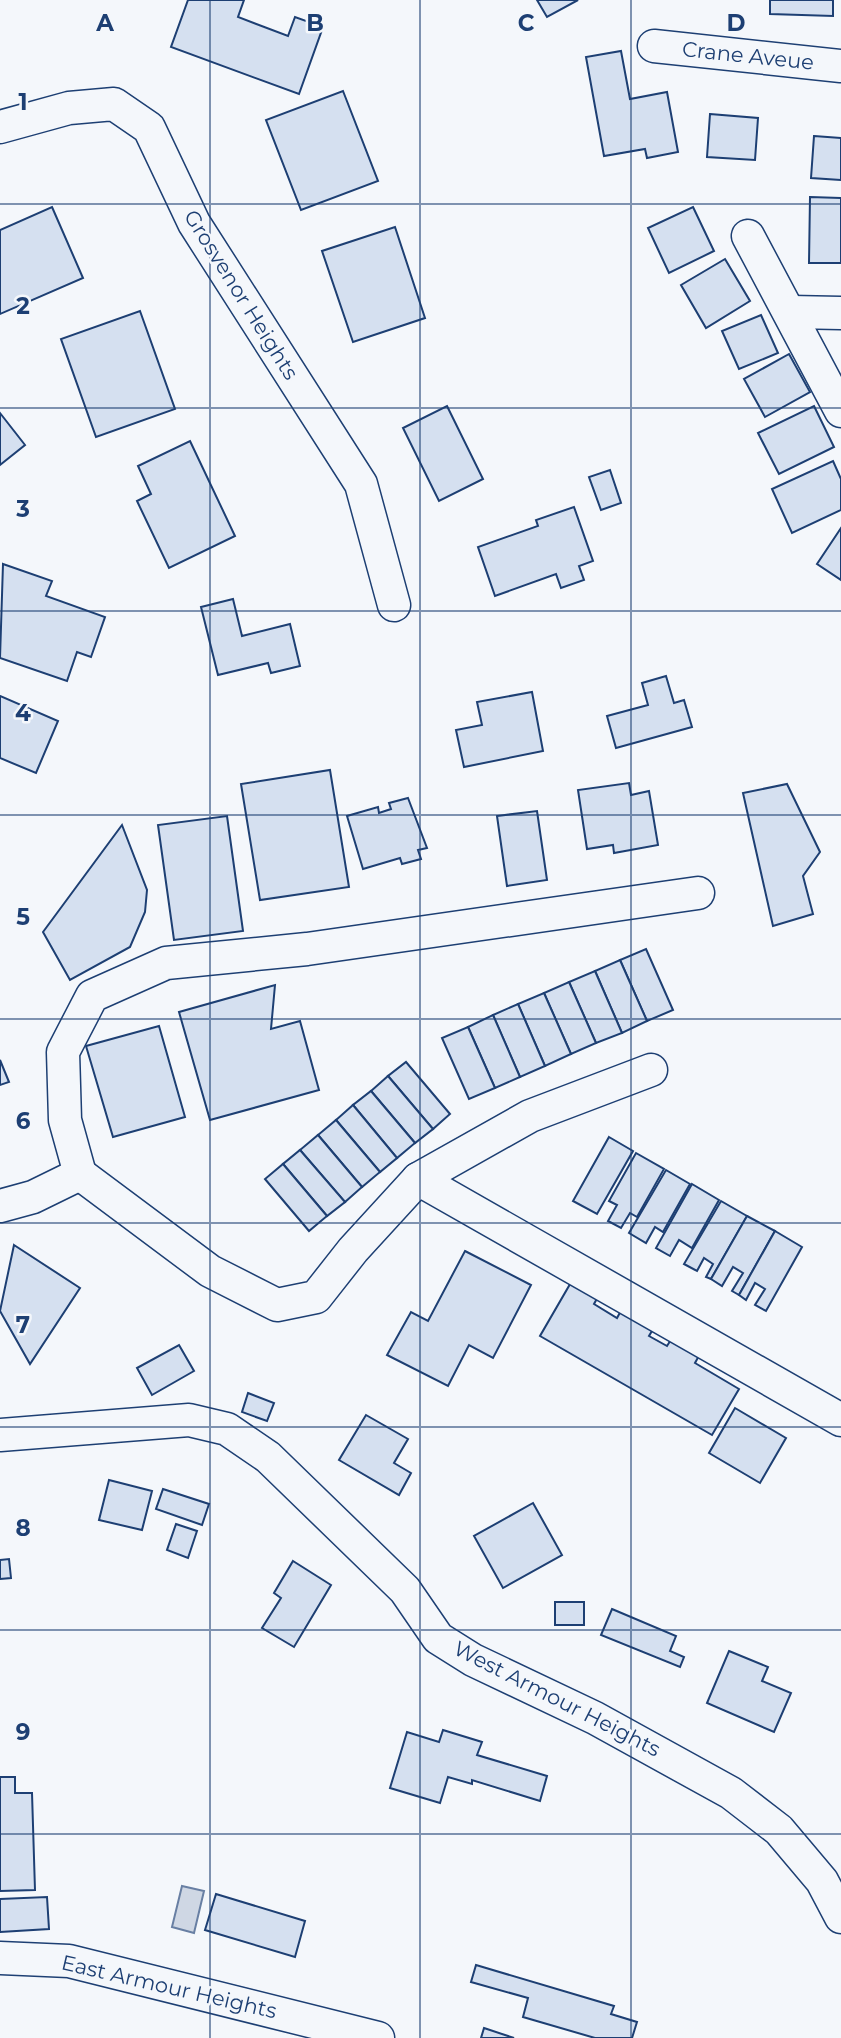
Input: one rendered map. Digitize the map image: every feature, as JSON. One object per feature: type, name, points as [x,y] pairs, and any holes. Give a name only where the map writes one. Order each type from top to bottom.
[{"type":"street","name":"Crane Aveue","points":[[654,46],[841,66]]},
{"type":"street","name":"Grosvenor Heights","points":[[0,127],[69,108],[114,104],[149,128],[194,223],[361,484],[394,605]]},
{"type":"street","points":[[748,236],[791,312],[841,411]]},
{"type":"street","points":[[791,312],[841,313]]},
{"type":"street","points":[[651,1070],[530,1116],[418,1179],[353,1250],[316,1297],[277,1306],[210,1271],[80,1174],[65,1120],[63,1052],[92,996],[166,963],[307,949],[698,894]]},
{"type":"street","points":[[0,1206],[33,1197],[80,1174]]},
{"type":"street","points":[[418,1179],[841,1420]]},
{"type":"street","name":"West Armour Heights","points":[[0,1435],[189,1420],[227,1429],[268,1457],[405,1590],[438,1638],[473,1660],[606,1724],[732,1793],[779,1830],[822,1881],[841,1917]]},
{"type":"street","name":"East Armour Heights","points":[[0,1958],[69,1961],[378,2038]]},
{"type":"shaded area","points":[[182,1886],[204,1891],[194,1933],[172,1927]]},
{"type":"building","points":[[188,0],[244,0],[238,17],[288,36],[295,17],[323,27],[299,94],[171,47]]},
{"type":"building","points":[[537,0],[578,0],[547,17]]},
{"type":"building","points":[[770,0],[833,0],[833,16],[770,14]]},
{"type":"building","points":[[621,51],[630,99],[667,92],[678,152],[647,158],[645,149],[604,156],[586,57]]},
{"type":"building","points":[[343,91],[378,181],[301,210],[266,120]]},
{"type":"building","points":[[710,114],[758,118],[755,160],[707,157]]},
{"type":"building","points":[[814,136],[841,138],[841,180],[811,178]]},
{"type":"building","points":[[810,197],[841,198],[841,263],[809,263]]},
{"type":"building","points":[[52,207],[83,278],[0,314],[0,230]]},
{"type":"building","points":[[693,207],[714,251],[669,273],[648,228]]},
{"type":"building","points":[[395,227],[425,318],[353,342],[322,251]]},
{"type":"building","points":[[725,259],[750,301],[706,328],[681,285]]},
{"type":"building","points":[[140,311],[175,409],[96,437],[61,339]]},
{"type":"building","points":[[761,315],[778,353],[739,369],[722,331]]},
{"type":"building","points":[[789,354],[810,392],[765,417],[744,379]]},
{"type":"building","points":[[447,406],[483,479],[439,501],[403,428]]},
{"type":"building","points":[[814,406],[834,447],[779,474],[758,433]]},
{"type":"building","points":[[0,413],[25,445],[0,465]]},
{"type":"building","points":[[190,441],[235,536],[169,568],[137,501],[151,494],[138,466]]},
{"type":"building","points":[[833,461],[841,479],[841,510],[792,533],[772,489]]},
{"type":"building","points":[[610,470],[621,503],[601,510],[589,477]]},
{"type":"building","points":[[574,507],[593,561],[579,566],[584,580],[561,588],[556,574],[495,596],[478,547],[538,526],[536,520]]},
{"type":"building","points":[[841,528],[841,580],[817,564]]},
{"type":"building","points":[[3,564],[52,581],[46,596],[105,617],[91,657],[77,652],[67,681],[0,658]]},
{"type":"building","points":[[233,599],[242,636],[290,624],[300,666],[271,673],[268,663],[218,675],[201,607]]},
{"type":"building","points":[[666,676],[674,703],[684,700],[692,727],[616,748],[607,716],[648,705],[642,683]]},
{"type":"building","points":[[532,692],[543,751],[464,767],[456,730],[482,725],[477,702]]},
{"type":"building","points":[[0,696],[58,721],[36,773],[0,758]]},
{"type":"building","points":[[330,770],[349,887],[260,900],[241,784]]},
{"type":"building","points":[[629,783],[631,795],[649,791],[658,845],[614,853],[613,845],[587,849],[578,790]]},
{"type":"building","points":[[787,784],[820,852],[803,876],[813,914],[773,926],[743,793]]},
{"type":"building","points":[[408,798],[427,848],[418,850],[421,859],[402,864],[400,858],[363,869],[347,816],[378,807],[379,813],[391,809],[389,803]]},
{"type":"building","points":[[537,811],[547,880],[507,886],[497,816]]},
{"type":"building","points":[[227,816],[243,931],[174,940],[158,825]]},
{"type":"building","points":[[122,825],[147,890],[145,912],[130,947],[70,980],[43,932]]},
{"type":"building","points":[[646,949],[673,1010],[647,1021],[620,960]]},
{"type":"building","points":[[620,960],[647,1021],[622,1033],[595,971]]},
{"type":"building","points":[[595,971],[622,1033],[596,1043],[569,982]]},
{"type":"building","points":[[569,982],[596,1043],[571,1054],[544,993]]},
{"type":"building","points":[[275,985],[271,1029],[300,1021],[319,1090],[210,1120],[179,1012]]},
{"type":"building","points":[[544,993],[571,1054],[545,1066],[518,1004]]},
{"type":"building","points":[[518,1004],[545,1066],[520,1077],[493,1015]]},
{"type":"building","points":[[493,1015],[520,1077],[495,1088],[468,1027]]},
{"type":"building","points":[[159,1026],[185,1117],[113,1137],[86,1046]]},
{"type":"building","points":[[468,1027],[495,1088],[469,1099],[442,1038]]},
{"type":"building","points":[[0,1060],[9,1082],[0,1085]]},
{"type":"building","points":[[406,1062],[450,1114],[433,1129],[388,1076]]},
{"type":"building","points":[[388,1076],[433,1129],[415,1143],[371,1091]]},
{"type":"building","points":[[371,1091],[415,1143],[397,1158],[353,1105]]},
{"type":"building","points":[[353,1105],[397,1158],[380,1172],[336,1120]]},
{"type":"building","points":[[336,1120],[380,1172],[362,1187],[318,1135]]},
{"type":"building","points":[[318,1135],[362,1187],[345,1202],[300,1150]]},
{"type":"building","points":[[609,1137],[633,1151],[597,1214],[573,1201]]},
{"type":"building","points":[[300,1150],[345,1202],[327,1216],[283,1164]]},
{"type":"building","points":[[636,1153],[664,1169],[637,1217],[630,1213],[621,1228],[608,1221],[617,1205],[609,1201]]},
{"type":"building","points":[[283,1164],[327,1216],[309,1231],[265,1179]]},
{"type":"building","points":[[666,1170],[690,1184],[663,1232],[655,1227],[646,1243],[629,1233]]},
{"type":"building","points":[[692,1184],[719,1200],[692,1248],[679,1240],[670,1256],[656,1248]]},
{"type":"building","points":[[721,1201],[747,1216],[711,1279],[706,1277],[713,1264],[704,1258],[697,1271],[684,1264]]},
{"type":"building","points":[[747,1216],[775,1231],[739,1295],[732,1291],[743,1273],[733,1267],[722,1286],[711,1279]]},
{"type":"building","points":[[775,1231],[802,1247],[766,1311],[755,1305],[765,1289],[755,1283],[746,1300],[739,1295]]},
{"type":"building","points":[[14,1245],[80,1288],[30,1364],[0,1311]]},
{"type":"building","points":[[465,1251],[531,1285],[493,1358],[469,1345],[448,1386],[387,1355],[411,1312],[428,1321]]},
{"type":"building","points":[[573,1279],[599,1295],[594,1304],[617,1318],[623,1307],[655,1326],[649,1336],[667,1346],[672,1338],[700,1354],[695,1363],[739,1389],[712,1435],[540,1336]]},
{"type":"building","points":[[179,1345],[194,1371],[152,1395],[137,1368]]},
{"type":"building","points":[[248,1393],[274,1403],[267,1421],[242,1412]]},
{"type":"building","points":[[735,1408],[786,1438],[760,1483],[709,1453]]},
{"type":"building","points":[[366,1415],[408,1439],[394,1463],[411,1473],[399,1495],[339,1460]]},
{"type":"building","points":[[109,1480],[152,1491],[142,1530],[99,1520]]},
{"type":"building","points":[[163,1489],[209,1504],[202,1525],[156,1509]]},
{"type":"building","points":[[533,1503],[562,1555],[503,1588],[474,1536]]},
{"type":"building","points":[[176,1524],[197,1531],[188,1558],[167,1550]]},
{"type":"building","points":[[9,1559],[11,1578],[0,1579],[0,1560]]},
{"type":"building","points":[[293,1561],[331,1585],[294,1647],[262,1628],[281,1598],[274,1593]]},
{"type":"building","points":[[555,1602],[584,1602],[584,1625],[555,1625]]},
{"type":"building","points":[[612,1609],[676,1636],[670,1651],[684,1657],[680,1667],[601,1635]]},
{"type":"building","points":[[729,1651],[768,1667],[762,1681],[791,1693],[774,1732],[707,1703]]},
{"type":"building","points":[[443,1730],[482,1742],[477,1755],[547,1776],[540,1801],[472,1780],[472,1784],[448,1777],[440,1803],[390,1788],[407,1732],[439,1742]]},
{"type":"building","points":[[0,1777],[15,1777],[15,1793],[32,1793],[35,1890],[0,1891]]},
{"type":"building","points":[[216,1894],[305,1921],[295,1957],[205,1930]]},
{"type":"building","points":[[47,1897],[49,1929],[0,1932],[0,1899]]},
{"type":"building","points":[[476,1965],[614,2006],[611,2014],[637,2022],[632,2038],[595,2038],[523,2017],[528,1998],[471,1982]]},
{"type":"building","points":[[484,2028],[514,2038],[481,2038]]}]
